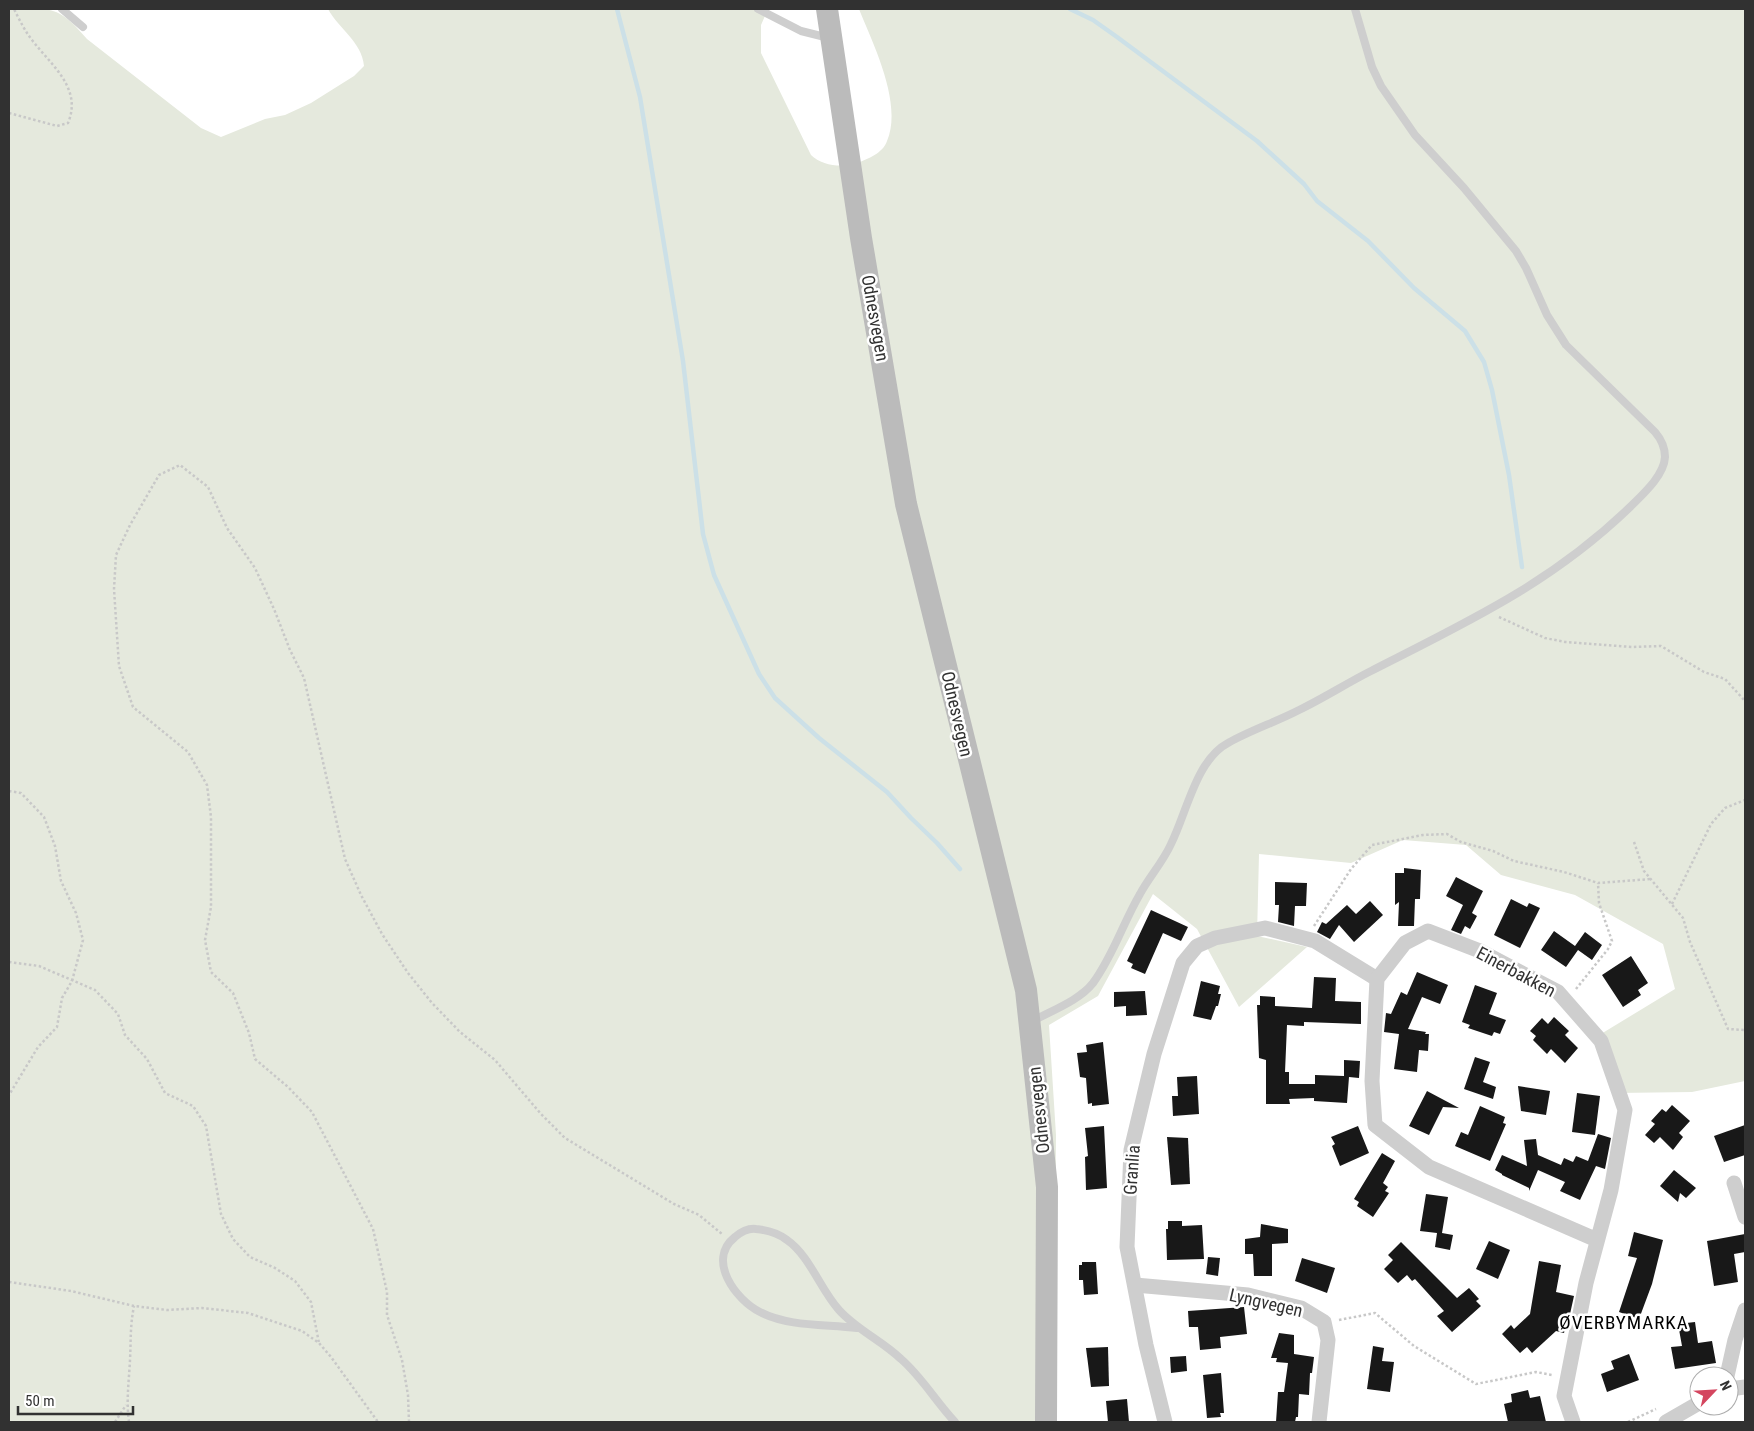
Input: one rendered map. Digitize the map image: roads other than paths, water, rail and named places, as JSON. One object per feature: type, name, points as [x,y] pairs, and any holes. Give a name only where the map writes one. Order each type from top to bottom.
[{"type":"main road","name":"Odnesvegen","points":[[828,9],[861,238],[906,504],[1026,990],[1047,1187],[1046,1422]]},
{"type":"street","name":"Granlia","points":[[1165,1422],[1128,1247],[1131,1150],[1154,1054],[1183,963],[1197,946],[1215,938],[1266,928],[1315,942],[1377,979]]},
{"type":"street","name":"Einerbakken","points":[[1377,979],[1405,943],[1428,931],[1480,951],[1558,992],[1601,1041],[1625,1110],[1611,1190],[1586,1283],[1564,1396],[1573,1422]]},
{"type":"street","points":[[1377,979],[1372,1080],[1376,1125],[1429,1167],[1597,1240]]},
{"type":"street","points":[[1734,1183],[1745,1217]]},
{"type":"street","name":"Lyngvegen","points":[[1135,1285],[1248,1295],[1301,1308],[1324,1322],[1328,1340],[1319,1422]]},
{"type":"street","points":[[1730,1366],[1745,1310]]},
{"type":"street","points":[[1666,1422],[1689,1409]]},
{"type":"lane","points":[[62,9],[83,27]]},
{"type":"lane","points":[[758,9],[801,31],[833,39]]},
{"type":"lane","points":[[1030,1023],[1083,992],[1092,984],[1109,956],[1140,894],[1170,847],[1203,767],[1219,749],[1300,710],[1358,677],[1489,612],[1547,576],[1576,556],[1613,523],[1638,499],[1664,464],[1664,448],[1655,432],[1566,345],[1547,315],[1526,268],[1516,251],[1464,188],[1416,135],[1381,86],[1372,68],[1355,9]]},
{"type":"lane","points":[[857,1328],[786,1321],[761,1313],[742,1301],[733,1290],[724,1267],[725,1254],[730,1240],[740,1233],[753,1228],[773,1232],[788,1240],[801,1254],[838,1309],[857,1328],[883,1344],[902,1359],[955,1422]]},
{"type":"waterway","points":[[617,9],[640,97],[683,361],[703,534],[714,575],[759,674],[775,698],[819,738],[887,792],[960,869]]},
{"type":"waterway","points":[[1070,9],[1093,20],[1257,141],[1304,184],[1317,201],[1368,241],[1414,288],[1465,331],[1484,362],[1492,390],[1509,475],[1522,567]]},
{"type":"district","name":"ØVERBYMARKA","points":[[1624,1322]]}]
